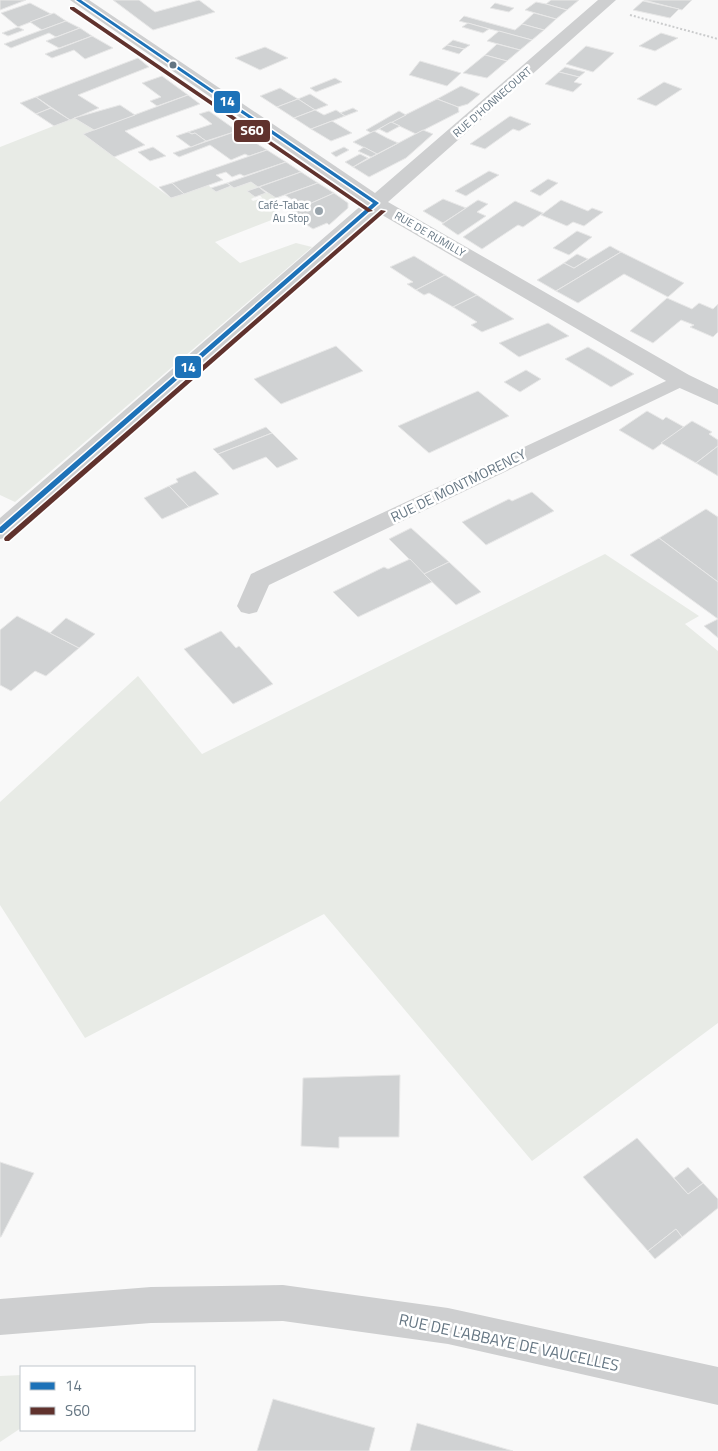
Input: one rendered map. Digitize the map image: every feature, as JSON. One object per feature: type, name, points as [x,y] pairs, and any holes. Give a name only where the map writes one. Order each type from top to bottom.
[{"type":"street","name":"RUE DE RUMILLY","points":[[78,0],[376,203],[681,380],[718,398]]},
{"type":"street","name":"RUE D'HONNECOURT","points":[[0,531],[604,3]]},
{"type":"street","name":"RUE DE L'ABBAYE DE VAUCELLES","points":[[0,1317],[151,1305],[283,1303],[448,1326],[718,1386]]},
{"type":"lane","name":"RUE DE MONTMORENCY","points":[[249,606],[258,580],[681,380]]},
{"type":"path","points":[[604,3],[718,39]]},
{"type":"shaded area","points":[[74,118],[94,130],[83,134],[171,198],[208,185],[216,192],[231,186],[234,188],[251,182],[258,187],[247,191],[255,197],[251,199],[253,201],[262,198],[260,195],[268,192],[276,198],[265,203],[282,216],[215,242],[240,263],[296,243],[312,247],[15,502],[0,495],[0,147]]},
{"type":"shaded area","points":[[605,554],[699,616],[685,624],[718,651],[718,1023],[532,1161],[324,914],[85,1038],[0,905],[0,802],[138,676],[202,754]]},
{"type":"shaded area","points":[[20,1375],[20,1429],[0,1442],[0,1376]]},
{"type":"building","points":[[0,0],[26,0],[0,10]]},
{"type":"building","points":[[113,0],[139,0],[155,12],[199,0],[215,12],[153,30]]},
{"type":"building","points":[[551,0],[579,0],[567,10],[546,4]]},
{"type":"building","points":[[644,0],[692,0],[682,10]]},
{"type":"building","points":[[643,1],[679,9],[670,18],[633,10]]},
{"type":"building","points":[[536,2],[567,10],[556,19],[525,10]]},
{"type":"building","points":[[30,3],[51,14],[18,27],[1,13]]},
{"type":"building","points":[[495,3],[514,8],[509,12],[490,8]]},
{"type":"building","points":[[54,13],[66,21],[42,30],[30,22]]},
{"type":"building","points":[[534,13],[556,19],[544,30],[522,24]]},
{"type":"building","points":[[464,16],[515,30],[522,24],[544,30],[532,40],[459,21]]},
{"type":"building","points":[[66,21],[80,28],[56,37],[49,33],[11,48],[4,44]]},
{"type":"building","points":[[468,23],[489,29],[483,33],[462,27]]},
{"type":"building","points":[[18,27],[24,30],[8,36],[2,33]]},
{"type":"building","points":[[80,28],[92,36],[59,48],[46,41]]},
{"type":"building","points":[[499,31],[532,40],[520,50],[487,41]]},
{"type":"building","points":[[661,33],[678,38],[655,51],[639,46]]},
{"type":"building","points":[[92,36],[113,48],[85,59],[74,50],[52,58],[45,54]]},
{"type":"building","points":[[453,40],[470,45],[464,49],[447,45]]},
{"type":"building","points":[[497,44],[520,50],[507,61],[485,55]]},
{"type":"building","points":[[447,45],[464,49],[459,54],[442,49]]},
{"type":"building","points":[[586,46],[614,53],[593,72],[566,64]]},
{"type":"building","points":[[265,47],[288,58],[260,70],[235,58]]},
{"type":"building","points":[[485,55],[507,61],[487,78],[463,73]]},
{"type":"building","points":[[138,58],[149,67],[78,95],[99,108],[70,120],[36,97]]},
{"type":"building","points":[[420,61],[461,73],[447,86],[409,75]]},
{"type":"building","points":[[565,67],[585,72],[579,77],[559,72]]},
{"type":"building","points":[[559,72],[579,77],[574,82],[582,84],[573,92],[545,84]]},
{"type":"building","points":[[162,76],[188,95],[157,106],[150,101],[161,97],[142,83]]},
{"type":"building","points":[[335,78],[342,82],[316,92],[310,88]]},
{"type":"building","points":[[664,82],[682,89],[656,106],[637,99]]},
{"type":"building","points":[[461,86],[480,94],[468,104],[458,107],[437,99]]},
{"type":"building","points":[[280,88],[298,99],[277,107],[260,96]]},
{"type":"building","points":[[310,94],[328,105],[315,110],[298,99]]},
{"type":"building","points":[[188,95],[200,104],[125,131],[145,145],[114,157],[83,134]]},
{"type":"building","points":[[36,97],[51,108],[36,114],[20,103]]},
{"type":"building","points":[[298,99],[315,110],[294,118],[277,107]]},
{"type":"building","points":[[437,99],[458,107],[459,112],[416,134],[391,122]]},
{"type":"building","points":[[120,105],[135,115],[94,130],[74,118]]},
{"type":"building","points":[[51,108],[70,120],[54,126],[36,114]]},
{"type":"building","points":[[353,108],[358,111],[345,116],[340,113]]},
{"type":"building","points":[[315,110],[324,115],[336,110],[345,116],[311,129],[294,118]]},
{"type":"building","points":[[209,111],[237,131],[206,141],[195,133],[188,132],[212,124],[199,114]]},
{"type":"building","points":[[399,111],[406,115],[371,133],[366,130]]},
{"type":"building","points":[[510,116],[531,124],[519,131],[513,129],[485,149],[470,144]]},
{"type":"building","points":[[332,121],[352,133],[331,141],[311,129]]},
{"type":"building","points":[[391,122],[400,126],[387,133],[379,129]]},
{"type":"building","points":[[423,130],[433,134],[406,158],[369,177],[353,167]]},
{"type":"building","points":[[237,131],[267,150],[249,156],[245,154],[231,160],[210,145],[179,157],[173,153]]},
{"type":"building","points":[[374,131],[398,143],[377,154],[353,142]]},
{"type":"building","points":[[188,132],[195,133],[206,141],[191,147],[176,136]]},
{"type":"building","points":[[153,147],[166,156],[150,161],[138,152]]},
{"type":"building","points":[[344,147],[349,150],[336,157],[331,153]]},
{"type":"building","points":[[364,147],[377,154],[371,157],[358,151]]},
{"type":"building","points":[[267,150],[286,162],[244,176],[240,174],[232,177],[226,172],[216,175],[223,180],[184,194],[172,183]]},
{"type":"building","points":[[360,154],[368,158],[353,167],[345,162]]},
{"type":"building","points":[[286,162],[301,172],[258,187],[251,182],[234,188],[227,183]]},
{"type":"building","points":[[489,171],[499,175],[466,196],[455,191]]},
{"type":"building","points":[[301,172],[318,183],[276,198],[259,187]]},
{"type":"building","points":[[548,179],[558,183],[540,196],[530,191]]},
{"type":"building","points":[[172,183],[184,194],[171,198],[159,187]]},
{"type":"building","points":[[227,183],[231,186],[216,192],[211,188]]},
{"type":"building","points":[[318,183],[334,193],[298,209],[296,208],[302,206],[285,195]]},
{"type":"building","points":[[259,187],[266,193],[255,197],[247,191]]},
{"type":"building","name":"Café-Tabac Au Stop","points":[[334,193],[348,203],[348,208],[329,225],[327,223],[313,229],[289,213]]},
{"type":"building","points":[[443,199],[466,208],[443,223],[423,211]]},
{"type":"building","points":[[478,200],[488,204],[477,212],[486,216],[458,235],[442,224]]},
{"type":"building","points":[[561,200],[588,211],[592,208],[603,212],[584,226],[573,222],[567,226],[541,215]]},
{"type":"building","points":[[515,201],[543,213],[523,227],[518,225],[482,249],[463,237]]},
{"type":"building","points":[[577,231],[592,237],[569,255],[553,248]]},
{"type":"building","points":[[610,246],[621,252],[556,291],[537,280],[564,263],[574,268]]},
{"type":"building","points":[[621,252],[684,283],[668,297],[624,274],[578,303],[556,291]]},
{"type":"building","points":[[577,254],[588,259],[574,268],[564,263]]},
{"type":"building","points":[[414,256],[445,275],[416,290],[407,284],[413,282],[390,267]]},
{"type":"building","points":[[445,275],[477,295],[453,307],[429,293],[424,295],[416,290]]},
{"type":"building","points":[[477,295],[514,319],[482,332],[471,325],[477,322],[453,307]]},
{"type":"building","points":[[667,298],[692,309],[699,303],[713,309],[718,304],[718,332],[713,337],[690,327],[694,325],[681,320],[653,343],[630,331]]},
{"type":"building","points":[[548,323],[569,336],[519,357],[499,343]]},
{"type":"building","points":[[336,346],[363,371],[281,404],[254,379]]},
{"type":"building","points":[[588,347],[634,374],[611,387],[565,359]]},
{"type":"building","points":[[526,370],[541,379],[520,392],[504,382]]},
{"type":"building","points":[[478,391],[509,416],[429,453],[398,426]]},
{"type":"building","points":[[647,411],[663,420],[666,417],[684,427],[653,450],[619,430]]},
{"type":"building","points":[[692,421],[712,432],[709,434],[718,440],[718,446],[696,463],[661,443]]},
{"type":"building","points":[[266,427],[272,433],[218,454],[213,449]]},
{"type":"building","points":[[272,433],[298,459],[277,468],[266,457],[233,470],[218,454]]},
{"type":"building","points":[[718,446],[718,476],[696,463]]},
{"type":"building","points":[[195,471],[219,494],[189,507],[169,486],[178,482],[176,479]]},
{"type":"building","points":[[169,486],[189,507],[162,519],[144,498]]},
{"type":"building","points":[[532,492],[554,511],[486,545],[462,522],[509,499],[512,501]]},
{"type":"building","points":[[706,509],[718,517],[718,582],[659,538]]},
{"type":"building","points":[[411,528],[449,562],[424,574],[389,539]]},
{"type":"building","points":[[659,538],[718,582],[718,619],[630,555]]},
{"type":"building","points":[[410,559],[432,582],[358,617],[333,592],[384,567],[388,569]]},
{"type":"building","points":[[449,562],[481,592],[456,605],[424,574]]},
{"type":"building","points":[[17,616],[79,648],[46,676],[35,671],[11,691],[0,685],[0,630]]},
{"type":"building","points":[[66,618],[95,634],[79,648],[50,633]]},
{"type":"building","points":[[718,619],[718,638],[704,626]]},
{"type":"building","points":[[221,631],[236,648],[239,646],[273,684],[233,704],[184,649]]},
{"type":"building","points":[[400,1075],[399,1137],[339,1137],[339,1148],[301,1146],[303,1078]]},
{"type":"building","points":[[637,1138],[688,1194],[703,1183],[718,1199],[718,1208],[682,1237],[676,1229],[648,1251],[583,1177]]},
{"type":"building","points":[[0,1162],[34,1173],[1,1237],[0,1237]]},
{"type":"building","points":[[688,1167],[703,1183],[688,1194],[674,1178]]},
{"type":"building","points":[[676,1229],[682,1237],[655,1259],[648,1251]]},
{"type":"building","points":[[273,1399],[375,1428],[369,1451],[257,1451]]},
{"type":"building","points":[[417,1423],[513,1451],[410,1451]]},
{"type":"transit line","name":"14","points":[[78,0],[376,203]]},
{"type":"transit line","name":"S60","points":[[72,8],[370,211]]},
{"type":"transit line","name":"14","points":[[0,531],[376,203]]},
{"type":"transit line","name":"S60","points":[[7,539],[383,211]]},
{"type":"place","name":"Café-Tabac Au Stop","points":[[319,211]]}]
